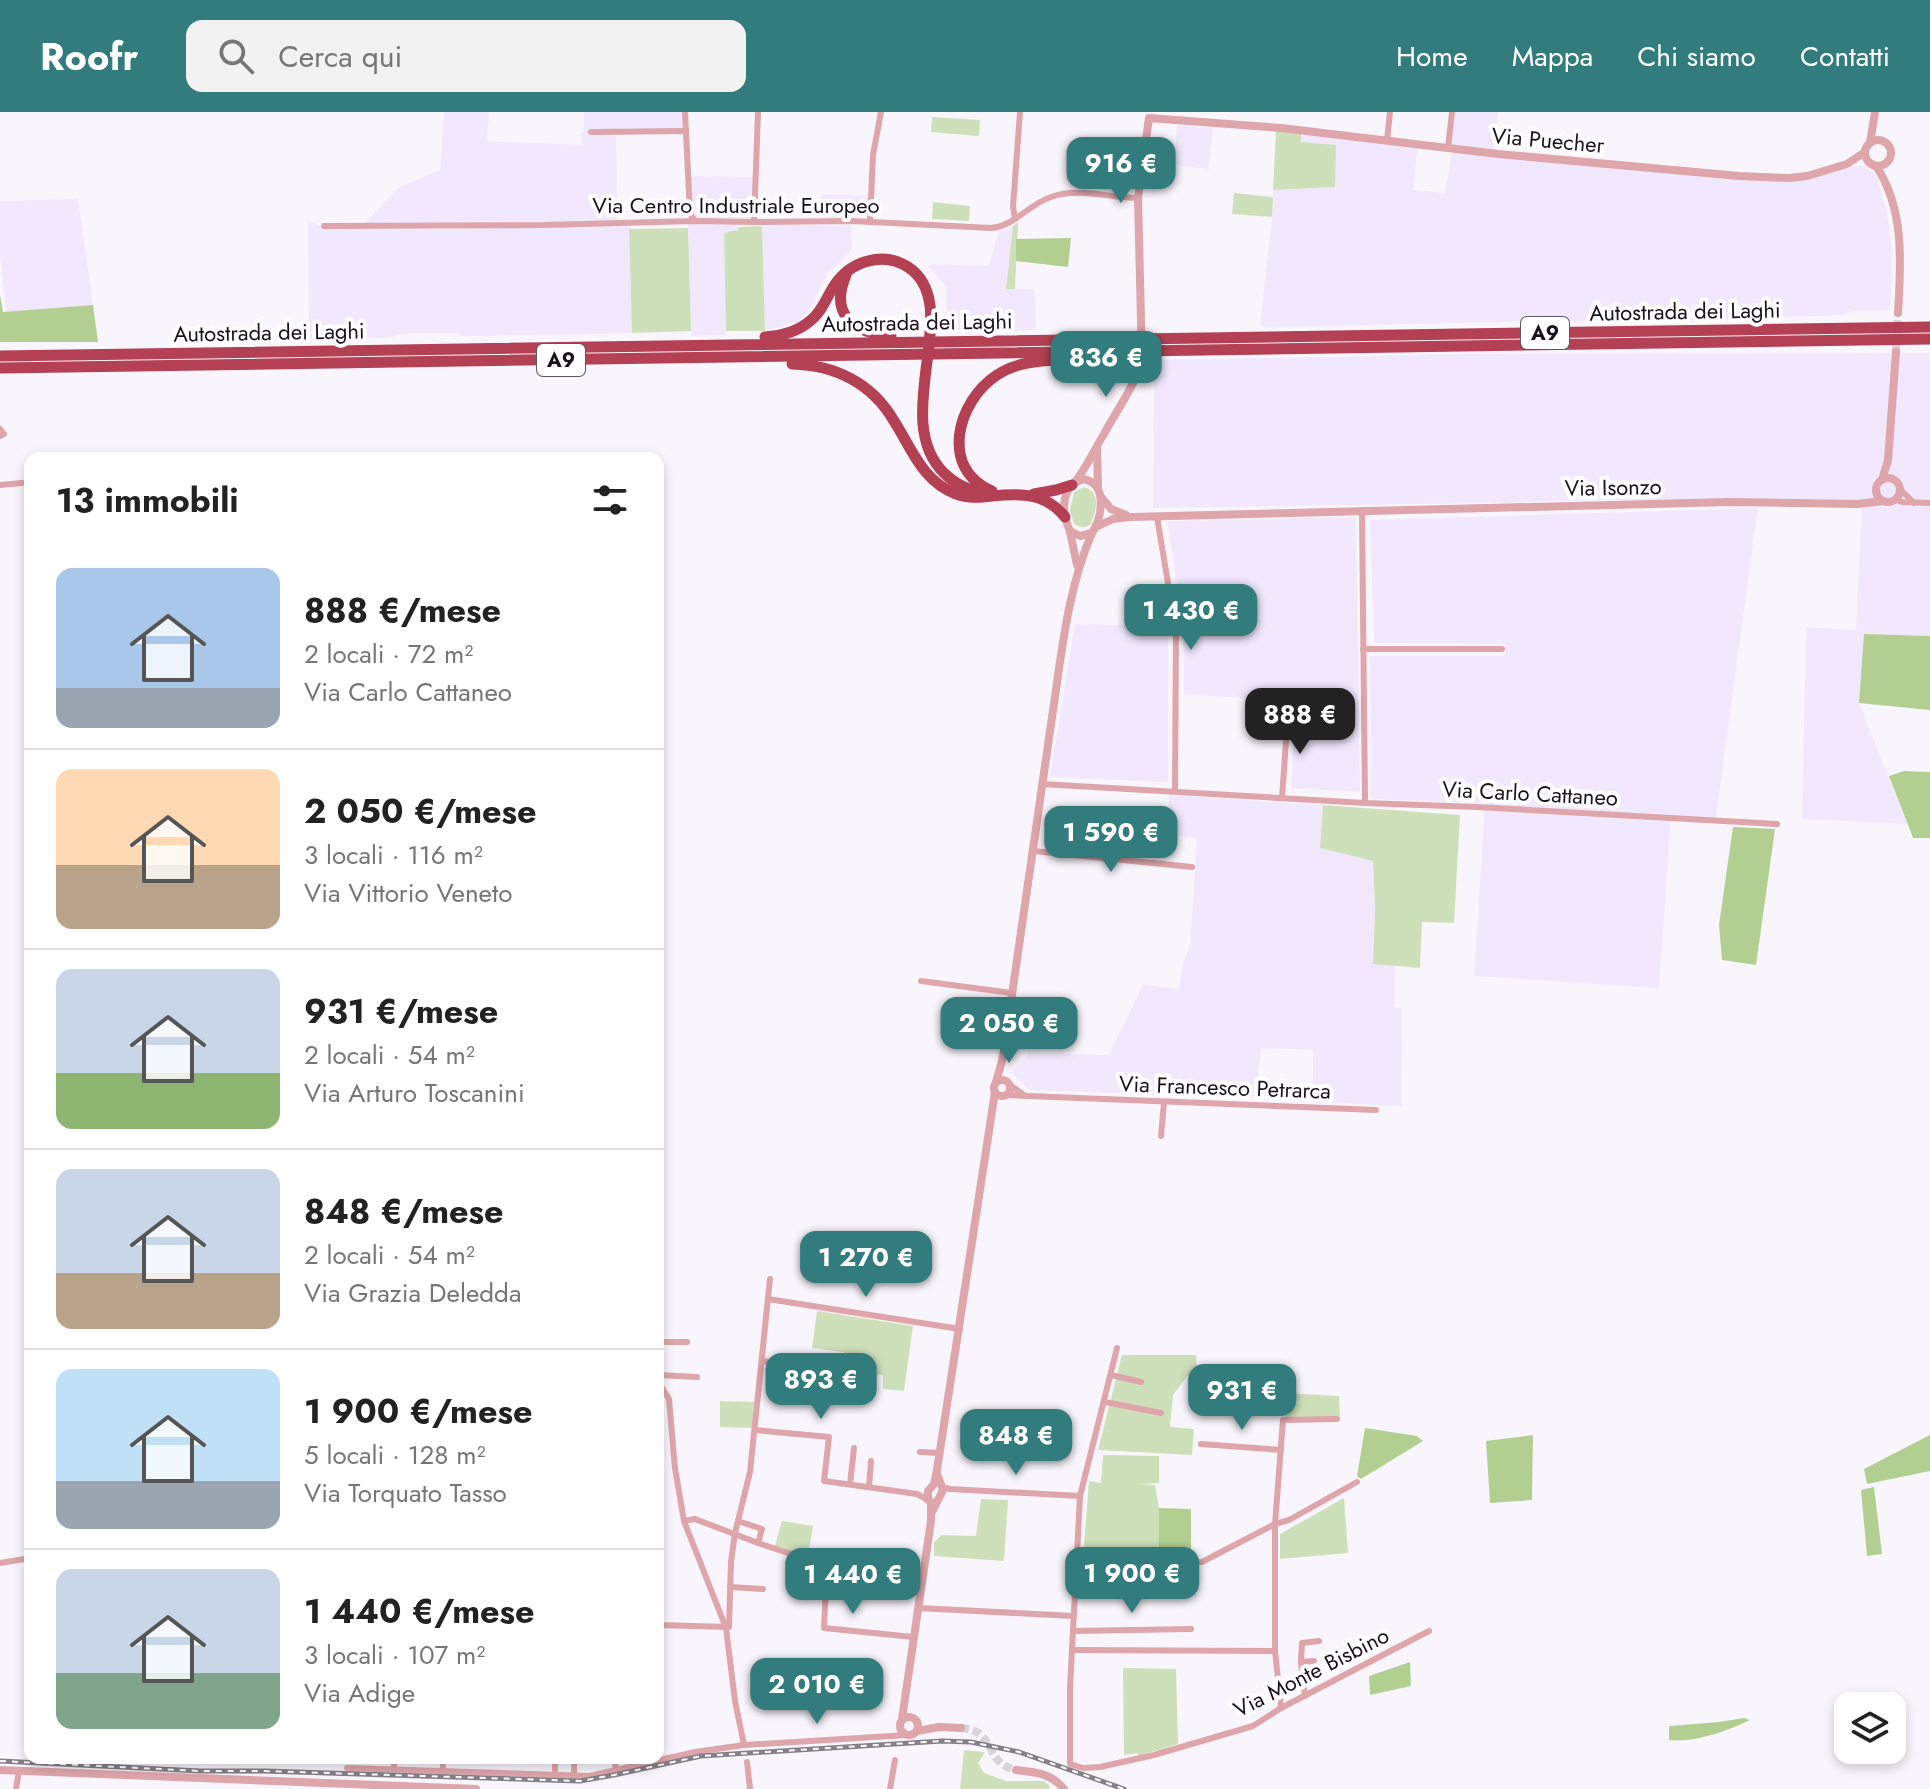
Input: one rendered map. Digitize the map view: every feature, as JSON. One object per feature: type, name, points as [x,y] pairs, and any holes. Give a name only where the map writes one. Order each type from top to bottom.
[{"type":"highway","points":[[544,348],[777,336],[794,331],[810,321],[835,284],[849,270],[864,262],[889,260],[914,271],[925,285],[930,305],[922,423],[928,450],[941,470],[958,484],[978,493],[998,496]]},
{"type":"highway","points":[[849,270],[842,288],[842,308],[853,325],[872,334],[1076,339]]},
{"type":"highway","name":"Autostrada dei Laghi","points":[[0,368],[1122,349],[1930,327]]},
{"type":"highway","name":"Autostrada dei Laghi","points":[[0,356],[1076,339],[1122,349]]},
{"type":"highway","name":"Autostrada dei Laghi","points":[[1160,348],[1930,339]]},
{"type":"highway","points":[[998,496],[974,481],[965,469],[960,433],[965,414],[975,396],[995,376],[1029,362],[1122,349],[1160,348]]},
{"type":"highway","points":[[632,359],[800,364],[839,372],[863,385],[882,403],[911,453],[931,478],[955,494],[976,498],[1025,496],[1046,500],[1065,517]]},
{"type":"highway","points":[[1025,496],[1073,484]]},
{"type":"street","points":[[685,112],[691,218]]},
{"type":"street","points":[[754,222],[758,112]]},
{"type":"street","points":[[870,222],[873,155],[881,112]]},
{"type":"street","points":[[1015,219],[1013,207],[1020,112]]},
{"type":"street","points":[[1387,141],[1390,112]]},
{"type":"street","points":[[1448,148],[1452,112]]},
{"type":"street","points":[[1875,112],[1884,142],[1891,151],[1887,162],[1886,186]]},
{"type":"street","points":[[1875,112],[1866,158],[1894,203],[1900,258],[1898,313]]},
{"type":"street","points":[[1077,570],[1065,517],[1065,498],[1139,372],[1142,361],[1138,186],[1150,115]]},
{"type":"street","name":"Via Puecher","points":[[1150,115],[1498,154],[1752,177],[1789,178],[1847,164],[1873,166]]},
{"type":"street","points":[[591,132],[686,131]]},
{"type":"street","points":[[1867,148],[1876,140],[1884,142]]},
{"type":"street","name":"Via Puecher","points":[[1847,164],[1867,148]]},
{"type":"street","points":[[1873,166],[1887,162]]},
{"type":"street","name":"Via Centro Industriale Europeo","points":[[324,226],[545,225],[691,218],[991,228],[1006,225],[1038,202],[1058,195],[1086,193],[1138,198]]},
{"type":"street","points":[[1865,503],[1882,480],[1888,460],[1896,352]]},
{"type":"street","points":[[1001,1094],[994,1085],[1003,1057],[1067,625],[1077,570],[1100,513],[1097,446]]},
{"type":"street","points":[[1888,460],[1900,489],[1914,503]]},
{"type":"street","points":[[1882,480],[1894,479]]},
{"type":"street","points":[[1073,484],[1089,480],[1111,509],[1130,517]]},
{"type":"street","points":[[0,485],[22,483]]},
{"type":"street","points":[[1896,500],[1900,489]]},
{"type":"street","points":[[1876,490],[1883,501],[1930,503]]},
{"type":"street","name":"Via Isonzo","points":[[1094,530],[1113,519],[1130,517],[1730,502],[1857,504],[1883,501]]},
{"type":"street","points":[[1362,511],[1365,803]]},
{"type":"street","points":[[1157,517],[1176,631],[1175,791]]},
{"type":"street","points":[[1070,531],[1080,536],[1094,530]]},
{"type":"street","points":[[1363,649],[1502,649]]},
{"type":"street","points":[[1282,798],[1288,712]]},
{"type":"street","name":"Via Carlo Cattaneo","points":[[1042,784],[1777,824]]},
{"type":"street","points":[[1033,846],[1192,867]]},
{"type":"street","points":[[921,981],[1012,993]]},
{"type":"street","points":[[1008,1022],[1039,1025]]},
{"type":"street","points":[[909,1725],[904,1704],[913,1637],[993,1110],[1001,1094],[1009,1091],[1003,1057]]},
{"type":"street","points":[[996,1082],[1004,1080],[1024,1095]]},
{"type":"street","name":"Via Francesco Petrarca","points":[[1001,1094],[1376,1110]]},
{"type":"street","points":[[1161,1136],[1164,1103]]},
{"type":"street","points":[[726,1628],[729,1627],[735,1533],[750,1472],[770,1279]]},
{"type":"street","points":[[768,1299],[960,1329]]},
{"type":"street","points":[[664,1342],[687,1342]]},
{"type":"street","points":[[1117,1348],[1080,1496],[1073,1650],[1275,1651]]},
{"type":"street","points":[[762,1361],[803,1365]]},
{"type":"street","points":[[1111,1375],[1141,1382]]},
{"type":"street","points":[[664,1382],[697,1377]]},
{"type":"street","points":[[664,1391],[669,1399],[675,1468],[684,1521],[726,1628],[744,1745]]},
{"type":"street","points":[[1105,1402],[1161,1413]]},
{"type":"street","points":[[1281,1708],[1275,1651],[1275,1524],[1283,1420],[1337,1419]]},
{"type":"street","points":[[755,1430],[829,1437],[824,1481],[935,1493],[1080,1496]]},
{"type":"street","points":[[1201,1444],[1281,1450]]},
{"type":"street","points":[[850,1484],[854,1448]]},
{"type":"street","points":[[920,1452],[940,1453]]},
{"type":"street","points":[[869,1487],[871,1461]]},
{"type":"street","points":[[1077,1563],[1202,1562],[1275,1524],[1289,1520],[1357,1482]]},
{"type":"street","points":[[684,1521],[695,1519],[827,1566],[921,1585]]},
{"type":"street","points":[[738,1521],[762,1529],[758,1543]]},
{"type":"street","points":[[0,1563],[24,1559]]},
{"type":"street","points":[[827,1566],[824,1628],[913,1637]]},
{"type":"street","points":[[730,1587],[763,1589]]},
{"type":"street","points":[[918,1608],[1074,1616]]},
{"type":"street","points":[[664,1625],[726,1628]]},
{"type":"street","points":[[1074,1631],[1191,1629]]},
{"type":"street","name":"Via Monte Bisbino","points":[[1073,1650],[1069,1761],[1073,1765],[1091,1768],[1154,1755],[1253,1726],[1281,1708],[1429,1631]]},
{"type":"street","points":[[1305,1696],[1302,1643],[1319,1641]]},
{"type":"street","points":[[1301,1662],[1314,1661]]},
{"type":"street","points":[[664,1758],[744,1745],[892,1735],[909,1725],[961,1728]]},
{"type":"street","points":[[892,1789],[895,1760]]},
{"type":"street","points":[[747,1762],[750,1789]]},
{"type":"street","points":[[394,1764],[394,1770]]},
{"type":"street","points":[[443,1764],[443,1771]]},
{"type":"street","points":[[555,1764],[555,1775]]},
{"type":"street","points":[[574,1764],[574,1776]]},
{"type":"street","points":[[615,1771],[616,1764]]},
{"type":"street","points":[[347,1768],[590,1776],[634,1764]]},
{"type":"street","points":[[0,1770],[476,1789]]},
{"type":"street","points":[[1016,1770],[1041,1773],[1064,1789]]},
{"type":"street","points":[[16,1789],[22,1771]]},
{"type":"street","points":[[1049,1777],[1055,1789]]},
{"type":"shaded area","points":[[444,112],[489,112],[487,141],[581,145],[584,112],[683,112],[685,137],[675,134],[616,135],[617,222],[364,224],[398,188],[440,170]]},
{"type":"shaded area","points":[[1453,112],[1498,112],[1495,152],[1449,147]]},
{"type":"shaded area","points":[[1177,125],[1213,128],[1209,169],[1174,165]]},
{"type":"shaded area","points":[[1301,134],[1418,146],[1413,190],[1445,193],[1452,152],[1807,179],[1853,166],[1864,166],[1877,177],[1887,213],[1892,252],[1890,310],[1703,321],[1265,327],[1260,325],[1273,190],[1335,187],[1300,142]]},
{"type":"shaded area","points":[[690,177],[753,177],[752,218],[695,219]]},
{"type":"shaded area","points":[[821,194],[868,196],[868,217],[821,218]]},
{"type":"shaded area","points":[[78,199],[93,305],[6,312],[0,254],[0,201]]},
{"type":"shaded area","points":[[308,220],[324,228],[406,230],[629,224],[632,333],[460,336],[459,333],[406,333],[388,338],[309,339]]},
{"type":"shaded area","points":[[688,222],[738,222],[738,230],[724,234],[726,335],[691,336]]},
{"type":"shaded area","points":[[851,225],[852,250],[830,271],[804,316],[765,331],[762,226]]},
{"type":"shaded area","points":[[1013,226],[1006,288],[1035,289],[1036,330],[1016,331],[1006,327],[947,331],[946,287],[928,266],[989,266],[999,231]]},
{"type":"shaded area","points":[[1930,353],[1930,636],[1864,634],[1859,703],[1907,824],[1802,819],[1806,627],[1856,630],[1862,500],[1608,500],[1153,508],[1154,374],[1162,360],[1467,354]]},
{"type":"shaded area","points":[[1758,508],[1716,817],[1671,816],[1659,988],[1474,976],[1485,803],[1371,799],[1370,656],[1505,656],[1505,644],[1374,643],[1370,520]]},
{"type":"shaded area","points":[[1356,517],[1360,792],[1291,788],[1295,702],[1184,694],[1183,620],[1167,521]]},
{"type":"shaded area","points":[[1075,624],[1168,626],[1168,782],[1050,777]]},
{"type":"shaded area","points":[[1169,795],[1323,805],[1320,848],[1373,861],[1373,963],[1395,966],[1395,1007],[1401,1008],[1402,1106],[1313,1102],[1313,1050],[1261,1048],[1256,1098],[1030,1090],[1011,1073],[1029,1053],[1109,1055],[1143,985],[1179,989],[1190,945],[1197,838],[1168,834]]},
{"type":"green space","points":[[932,117],[980,120],[979,136],[931,132]]},
{"type":"green space","points":[[1276,131],[1301,134],[1301,142],[1336,145],[1335,187],[1273,190]]},
{"type":"green space","points":[[1234,193],[1273,197],[1272,217],[1232,214]]},
{"type":"green space","points":[[933,202],[970,206],[969,221],[932,219]]},
{"type":"green space","points":[[1018,222],[1015,289],[1006,289],[1013,226]]},
{"type":"green space","points":[[762,226],[765,331],[726,331],[724,233],[738,230],[738,227]]},
{"type":"green space","points":[[688,228],[691,331],[632,333],[629,229]]},
{"type":"green space","points":[[1071,238],[1068,267],[1016,261],[1016,239]]},
{"type":"green space","points":[[0,295],[3,312],[93,305],[98,342],[0,342]]},
{"type":"green space","points":[[1084,487],[1093,493],[1096,503],[1090,525],[1082,527],[1074,524],[1070,510],[1074,492]]},
{"type":"green space","points":[[1864,634],[1930,636],[1930,710],[1859,703]]},
{"type":"green space","points":[[1904,771],[1930,772],[1930,838],[1913,838],[1889,776]]},
{"type":"green space","points":[[1323,805],[1460,815],[1454,923],[1422,922],[1420,968],[1373,964],[1373,861],[1320,848]]},
{"type":"green space","points":[[1733,827],[1775,829],[1756,965],[1722,960],[1719,925]]},
{"type":"green space","points":[[817,1311],[913,1326],[904,1391],[883,1389],[883,1375],[842,1370],[844,1352],[812,1348]]},
{"type":"green space","points":[[1122,1355],[1196,1355],[1197,1376],[1187,1376],[1173,1395],[1170,1427],[1194,1429],[1192,1455],[1098,1450]]},
{"type":"green space","points":[[1286,1393],[1339,1396],[1340,1417],[1285,1417]]},
{"type":"green space","points":[[720,1401],[754,1402],[752,1428],[720,1427]]},
{"type":"green space","points":[[1365,1428],[1417,1436],[1423,1441],[1361,1479],[1357,1476]]},
{"type":"green space","points":[[1533,1435],[1532,1500],[1490,1503],[1486,1441]]},
{"type":"green space","points":[[1930,1435],[1930,1471],[1867,1484],[1864,1469]]},
{"type":"green space","points":[[1103,1455],[1159,1456],[1159,1483],[1140,1484],[1155,1485],[1159,1508],[1158,1559],[1083,1559],[1089,1481],[1101,1483]]},
{"type":"green space","points":[[1874,1487],[1882,1554],[1867,1556],[1861,1490]]},
{"type":"green space","points":[[1344,1498],[1348,1553],[1280,1559],[1280,1534]]},
{"type":"green space","points":[[981,1499],[1008,1500],[1004,1561],[934,1556],[934,1542],[940,1535],[976,1536]]},
{"type":"green space","points":[[1159,1508],[1191,1509],[1191,1559],[1158,1559]]},
{"type":"green space","points":[[782,1521],[813,1526],[808,1556],[775,1546]]},
{"type":"green space","points":[[1410,1662],[1411,1686],[1370,1695],[1369,1676]]},
{"type":"green space","points":[[1123,1668],[1176,1669],[1178,1744],[1138,1756],[1138,1753],[1124,1755]]},
{"type":"green space","points":[[1744,1718],[1750,1720],[1710,1735],[1689,1740],[1669,1740],[1669,1726]]},
{"type":"green space","points":[[964,1750],[985,1752],[978,1763],[984,1773],[1006,1781],[1044,1781],[1050,1789],[960,1789]]},
{"type":"tunnel","points":[[1896,352],[1898,313]]},
{"type":"tunnel","points":[[961,1728],[981,1735],[998,1761],[1016,1770]]},
{"type":"railway","points":[[60,1764],[200,1771],[580,1781],[701,1756],[942,1741],[971,1742],[1019,1752],[1124,1789]]},
{"type":"railway","points":[[0,1761],[24,1762]]}]
